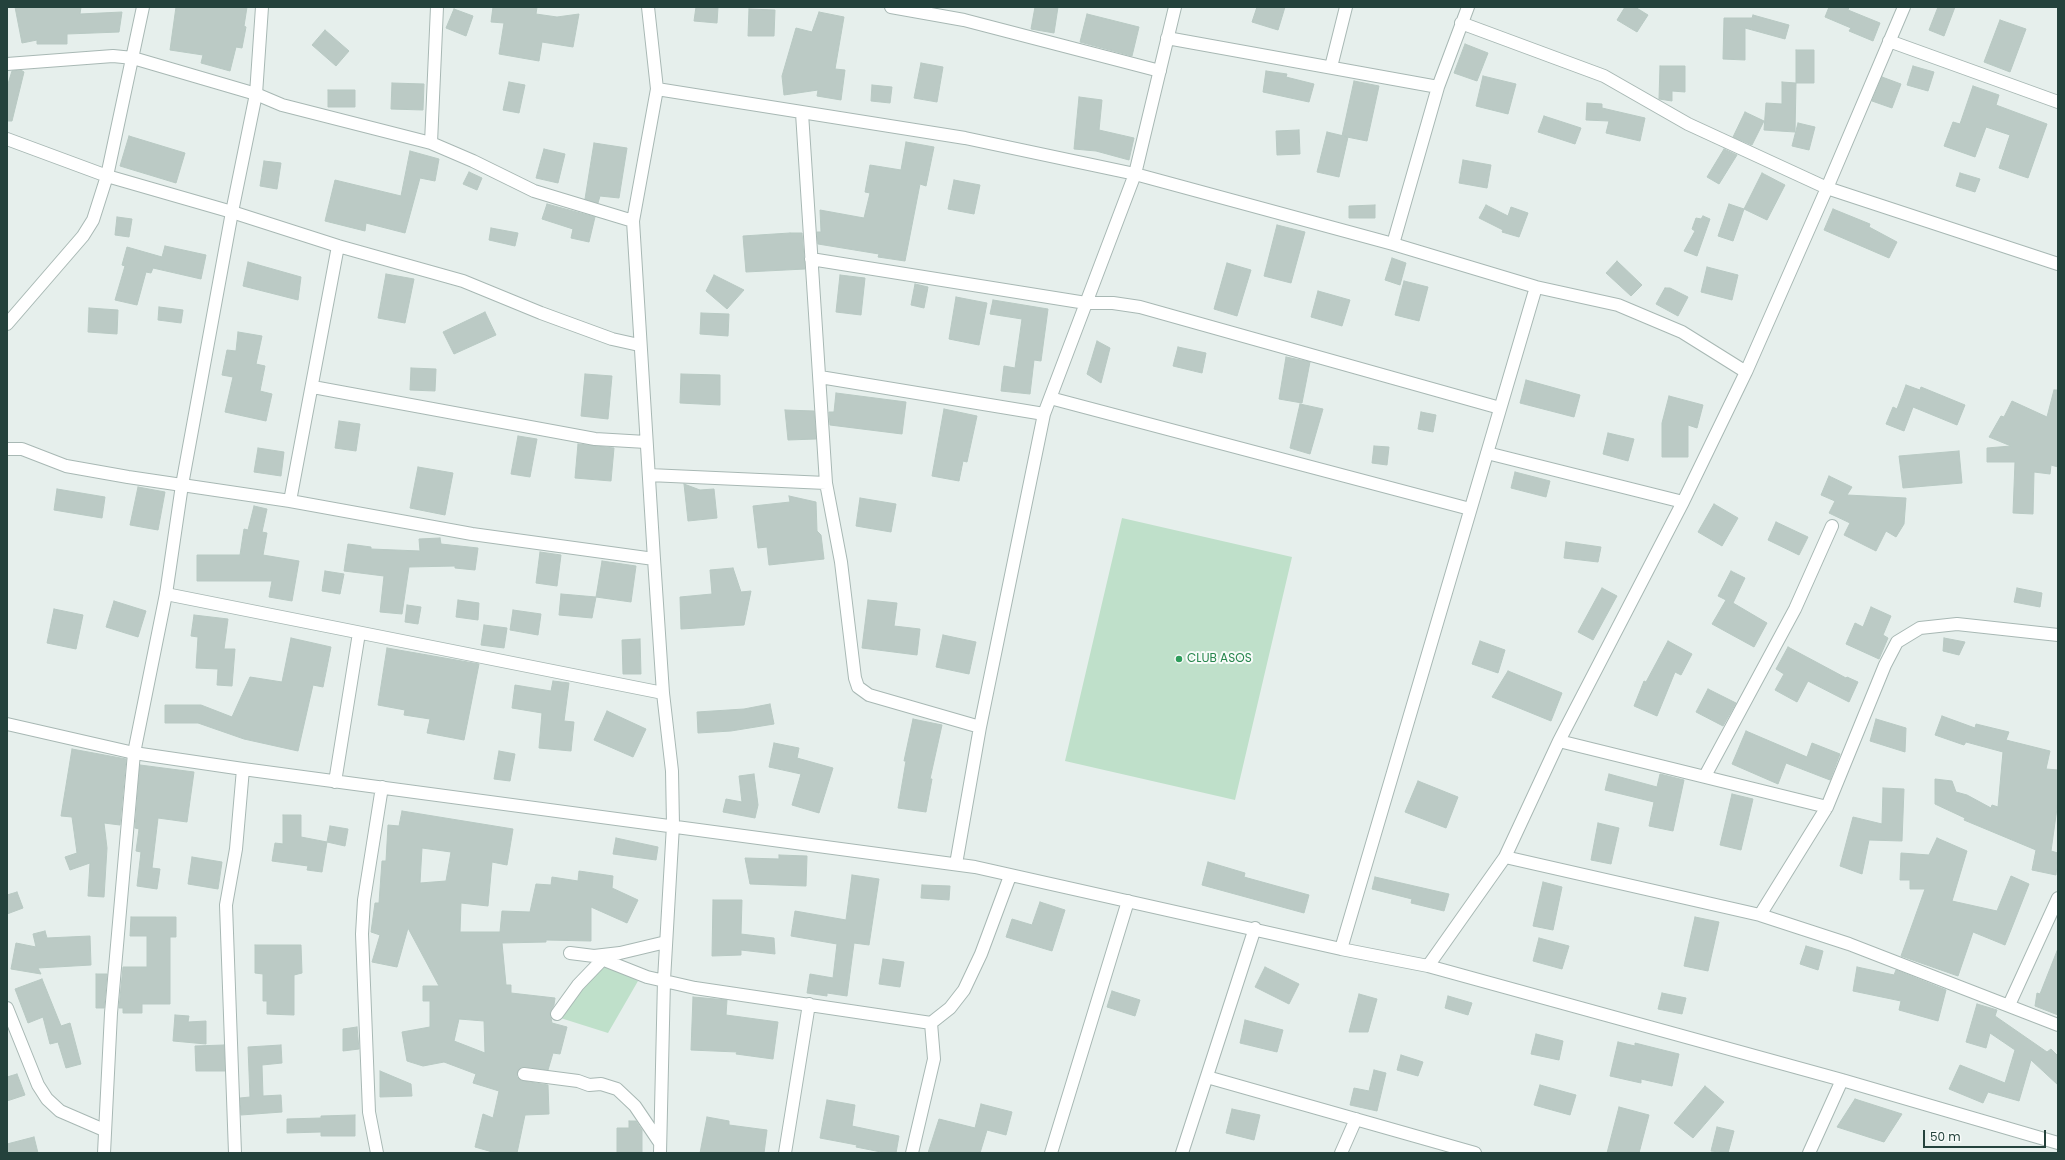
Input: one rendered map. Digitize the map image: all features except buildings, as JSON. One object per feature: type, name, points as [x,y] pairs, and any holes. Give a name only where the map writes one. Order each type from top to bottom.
[{"type":"street","points":[[7,324],[83,236],[93,220],[108,176],[143,7]]},
{"type":"street","points":[[104,1153],[111,1013],[134,753],[166,594],[182,485],[232,212],[256,94],[262,7]]},
{"type":"street","points":[[431,143],[437,7]]},
{"type":"street","points":[[648,7],[657,89],[633,221],[663,693],[672,771],[673,825],[664,980],[660,1148]]},
{"type":"street","points":[[891,7],[964,20],[1160,71]]},
{"type":"street","points":[[956,864],[980,727],[1044,414],[1135,174],[1175,7]]},
{"type":"street","points":[[1331,67],[1346,7]]},
{"type":"street","points":[[1393,244],[1438,87],[1468,7]]},
{"type":"street","points":[[1428,966],[1504,857],[1560,741],[1683,502],[1746,372],[1827,188],[1904,7]]},
{"type":"street","points":[[1462,23],[1604,76],[1688,124],[1827,188],[2058,264]]},
{"type":"street","points":[[1167,38],[1438,87]]},
{"type":"street","points":[[1889,41],[2058,102]]},
{"type":"street","points":[[7,64],[106,56],[133,58],[256,94],[282,105],[431,143],[474,161],[534,191],[633,221]]},
{"type":"street","points":[[657,89],[965,138],[1135,174],[1393,244],[1536,287],[1625,308],[1682,332],[1746,372]]},
{"type":"street","points":[[802,113],[826,484],[841,562],[852,660],[858,687],[869,695],[980,727]]},
{"type":"street","points":[[7,139],[108,176],[232,212],[338,246],[463,281],[605,337],[640,345]]},
{"type":"street","points":[[290,501],[313,387],[338,246]]},
{"type":"street","points":[[811,259],[1086,303],[1113,303],[1140,307],[1500,408]]},
{"type":"street","points":[[1341,949],[1536,287]]},
{"type":"street","points":[[820,377],[1044,414]]},
{"type":"street","points":[[313,387],[595,439],[646,442]]},
{"type":"street","points":[[1050,398],[1470,510]]},
{"type":"street","points":[[7,449],[22,449],[66,466],[290,501],[472,534],[654,558]]},
{"type":"street","points":[[1487,453],[1683,502]]},
{"type":"street","points":[[649,476],[826,484]]},
{"type":"street","points":[[1705,776],[1795,609],[1832,526]]},
{"type":"street","points":[[166,594],[663,693]]},
{"type":"street","points":[[1760,915],[1827,807],[1885,665],[1898,642],[1920,628],[1957,624],[2058,635]]},
{"type":"street","points":[[335,782],[359,633]]},
{"type":"street","points":[[7,724],[134,753],[243,769],[975,866],[1010,876],[1255,928],[1341,949],[1428,966],[1842,1080],[2058,1143]]},
{"type":"street","points":[[1560,741],[1827,807]]},
{"type":"street","points":[[235,1153],[226,905],[236,849],[243,769]]},
{"type":"street","points":[[377,1153],[369,1112],[362,934],[364,900],[382,787]]},
{"type":"street","points":[[1504,857],[1760,915],[1848,944],[2058,1025]]},
{"type":"street","points":[[570,953],[598,958],[647,977],[695,988],[931,1023],[950,1008],[964,990],[981,954],[1010,876]]},
{"type":"street","points":[[2009,1005],[2058,898]]},
{"type":"street","points":[[1051,1153],[1128,901]]},
{"type":"street","points":[[1182,1153],[1255,928]]},
{"type":"street","points":[[557,1014],[598,958],[666,942]]},
{"type":"street","points":[[785,1153],[809,1004]]},
{"type":"street","points":[[7,1008],[38,1085],[47,1099],[60,1111],[104,1130]]},
{"type":"street","points":[[912,1153],[934,1059],[931,1023]]},
{"type":"street","points":[[524,1074],[578,1081],[589,1085],[608,1086],[617,1089],[636,1106],[660,1148]]},
{"type":"street","points":[[1207,1077],[1475,1153]]},
{"type":"street","points":[[1809,1153],[1842,1080]]},
{"type":"street","points":[[1340,1153],[1356,1119]]},
{"type":"green space","name":"CLUB ASOS","points":[[1122,518],[1292,557],[1235,800],[1065,761]]},
{"type":"green space","points":[[597,959],[638,981],[608,1033],[551,1015]]},
{"type":"place","name":"CLUB ASOS","points":[[1179,659]]}]
